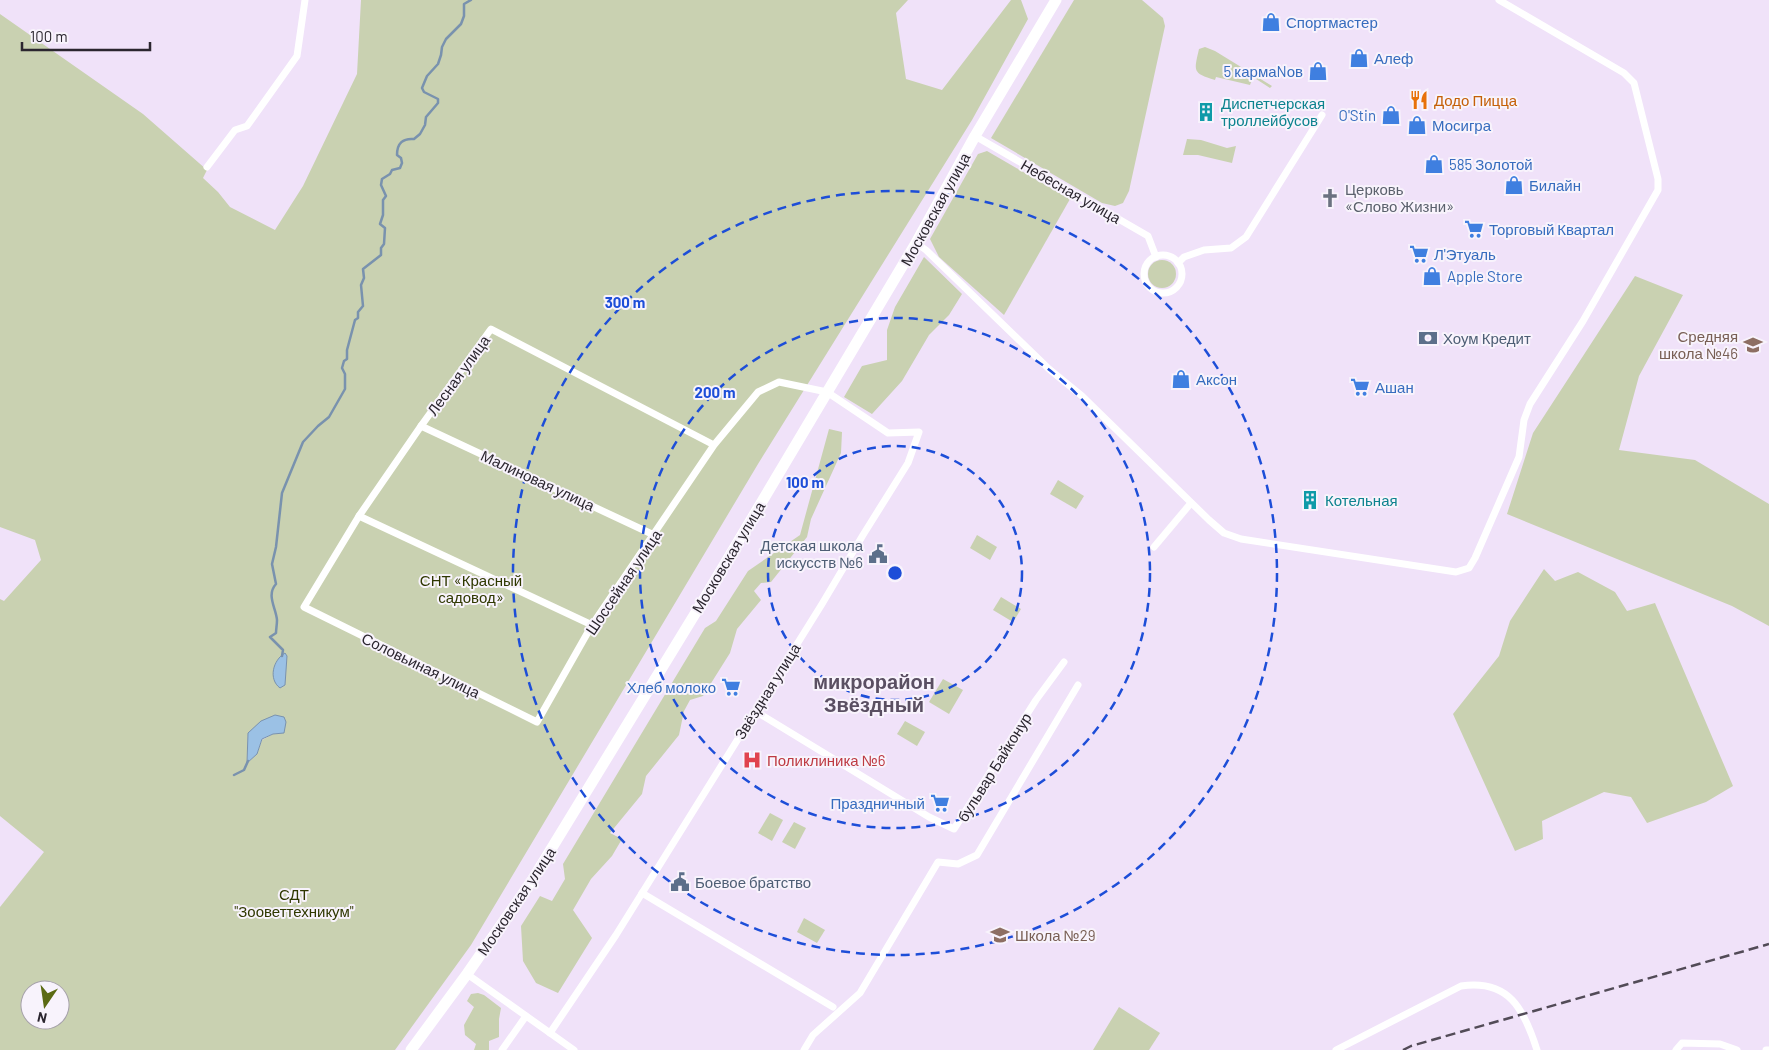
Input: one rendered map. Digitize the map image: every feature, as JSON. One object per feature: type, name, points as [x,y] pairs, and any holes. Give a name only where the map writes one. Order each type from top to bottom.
[{"type":"main road","name":"Московская улица","points":[[412,1050],[529,884],[700,604],[916,243],[975,136],[1056,0]]},
{"type":"street","points":[[207,167],[235,130],[247,126],[297,56],[305,0]]},
{"type":"street","points":[[916,243],[926,250],[1049,369],[1082,396],[1224,533],[1241,539],[1456,572],[1468,568],[1476,558],[1518,457],[1524,420],[1530,404],[1584,320],[1658,190],[1658,179],[1634,83],[1624,73],[1499,0]]},
{"type":"street","points":[[1178,263],[1184,258],[1204,250],[1231,248],[1246,237],[1322,115]]},
{"type":"street","name":"Небесная улица","points":[[975,136],[1148,236],[1156,256]]},
{"type":"street","points":[[1156,256],[1170,257],[1178,263],[1180,268],[1181,277],[1177,286],[1164,293],[1155,291],[1147,285],[1144,276],[1148,262],[1156,256]]},
{"type":"street","name":"Лесная улица","points":[[304,607],[359,516],[491,329],[714,445]]},
{"type":"street","name":"Шоссейная улица","points":[[537,722],[592,626],[714,445],[758,392],[779,382],[827,392]]},
{"type":"street","name":"Звёздная улица","points":[[550,1033],[642,893],[908,463],[919,432],[888,432],[827,392]]},
{"type":"street","name":"Малиновая улица","points":[[421,426],[654,535]]},
{"type":"street","points":[[1154,547],[1191,503]]},
{"type":"street","points":[[359,516],[592,626]]},
{"type":"street","name":"Соловьиная улица","points":[[304,607],[537,722]]},
{"type":"street","name":"бульвар Байконур","points":[[755,711],[928,817],[954,829],[1036,700],[1064,662]]},
{"type":"street","points":[[804,1050],[813,1035],[860,993],[938,862],[958,864],[977,855],[1078,685]]},
{"type":"street","points":[[642,893],[833,1006]]},
{"type":"street","points":[[467,974],[574,1050]]},
{"type":"street","points":[[1336,1050],[1461,986],[1476,984],[1491,986],[1504,992],[1518,1006],[1537,1050]]},
{"type":"street","points":[[502,1050],[526,1016]]},
{"type":"street","points":[[1676,1050],[1682,1043],[1720,1044],[1737,1050]]},
{"type":"green space","points":[[361,0],[908,0],[896,13],[906,79],[942,90],[1011,0],[1021,0],[1028,19],[972,120],[758,464],[471,945],[395,1050],[0,1050],[0,907],[44,852],[0,816],[0,599],[4,601],[41,560],[35,540],[0,527],[0,14],[143,114],[207,170],[203,178],[230,207],[275,230],[303,186],[357,74]],"holes":[[[284,732],[273,734],[262,740],[257,754],[247,763],[248,733]]]},
{"type":"green space","points":[[1074,0],[1142,0],[1163,18],[1165,26],[1129,191],[1123,203],[1115,206],[1102,203],[991,138]]},
{"type":"green space","points":[[1205,47],[1215,51],[1272,86],[1270,88],[1253,77],[1250,85],[1216,77],[1215,80],[1202,75],[1196,70],[1196,62],[1199,49]]},
{"type":"green space","points":[[1187,139],[1201,140],[1227,148],[1236,146],[1232,163],[1198,155],[1183,155]]},
{"type":"green space","points":[[987,151],[1070,199],[1004,315],[939,257],[930,239],[978,154]]},
{"type":"green space","points":[[924,257],[962,294],[949,315],[929,335],[902,381],[872,414],[844,397],[862,366],[887,360],[887,330],[895,307]]},
{"type":"green space","points":[[1162,260],[1172,264],[1176,274],[1172,284],[1162,288],[1152,284],[1148,274],[1152,264]]},
{"type":"green space","points":[[1635,276],[1683,295],[1639,376],[1619,450],[1695,460],[1769,504],[1769,626],[1732,606],[1507,514],[1533,433]]},
{"type":"green space","points":[[829,429],[842,432],[841,453],[811,519],[807,537],[771,582],[761,583],[754,591],[761,600],[737,629],[730,653],[703,696],[690,700],[684,711],[679,735],[646,776],[642,794],[610,833],[622,839],[612,856],[591,879],[573,910],[592,938],[558,993],[536,983],[523,961],[521,926],[540,896],[552,901],[565,879],[563,864],[705,628],[716,621],[748,571],[800,535]]},
{"type":"green space","points":[[1058,480],[1084,496],[1076,509],[1050,494]]},
{"type":"green space","points":[[977,535],[997,547],[990,560],[970,548]]},
{"type":"green space","points":[[1544,569],[1555,581],[1578,572],[1615,592],[1627,611],[1655,603],[1733,786],[1706,802],[1647,823],[1631,797],[1604,792],[1542,821],[1543,839],[1515,851],[1453,714],[1499,656],[1510,621]]},
{"type":"green space","points":[[1001,597],[1021,609],[1013,622],[993,610]]},
{"type":"green space","points":[[943,679],[963,690],[949,714],[929,702]]},
{"type":"green space","points":[[905,721],[925,732],[917,746],[897,734]]},
{"type":"green space","points":[[770,813],[783,820],[772,841],[758,833]]},
{"type":"green space","points":[[794,822],[806,828],[795,849],[782,842]]},
{"type":"green space","points":[[804,918],[825,930],[817,943],[797,932]]},
{"type":"green space","points":[[478,993],[484,995],[501,1008],[499,1037],[489,1041],[489,1050],[474,1050],[476,1044],[465,1035],[464,1025],[474,1007],[467,1001],[471,994]]},
{"type":"green space","points":[[1119,1007],[1160,1033],[1149,1050],[1093,1050]]},
{"type":"water","points":[[285,653],[287,656],[285,685],[280,688],[276,684],[273,675],[277,660]]},
{"type":"water","points":[[275,715],[284,717],[286,722],[284,733],[273,734],[262,739],[257,754],[247,763],[248,733],[261,721]]},
{"type":"waterway","points":[[282,656],[283,650],[270,637],[276,633],[277,624],[272,602],[273,588],[276,584],[272,564],[276,547],[282,493],[303,442],[329,417],[345,389],[345,374],[342,368],[344,361],[347,359],[347,350],[355,320],[358,318],[358,312],[363,306],[361,285],[364,278],[363,269],[381,255],[381,248],[384,244],[385,228],[380,224],[383,215],[383,200],[386,196],[381,185],[382,179],[390,174],[392,170],[400,168],[401,158],[397,155],[399,144],[404,140],[414,139],[420,134],[425,125],[426,117],[438,103],[438,99],[424,92],[422,88],[427,76],[438,64],[446,39],[461,24],[464,16],[464,4],[471,0]]},
{"type":"waterway","points":[[234,775],[244,770],[248,761]]},
{"type":"railway","points":[[1403,1050],[1411,1046],[1769,944]]},
{"type":"place","name":"Спортмастер","points":[[1271,22]]},
{"type":"place","name":"Алеф","points":[[1359,58]]},
{"type":"place","name":"5 кармаNов","points":[[1318,71]]},
{"type":"place","name":"Додо Пицца","points":[[1419,100]]},
{"type":"place","name":"Диспетчерская троллейбусов","points":[[1206,112]]},
{"type":"place","name":"O'Stin","points":[[1391,115]]},
{"type":"place","name":"Мосигра","points":[[1417,125]]},
{"type":"place","name":"585 Золотой","points":[[1434,164]]},
{"type":"place","name":"Билайн","points":[[1514,185]]},
{"type":"place","name":"Церковь «Слово Жизни»","points":[[1330,198]]},
{"type":"place","name":"Торговый Квартал","points":[[1474,229]]},
{"type":"place","name":"Л'Этуаль","points":[[1419,254]]},
{"type":"place","name":"Apple Store","points":[[1432,276]]},
{"type":"place","name":"Хоум Кредит","points":[[1428,338]]},
{"type":"place","name":"Средняя школа №46","points":[[1753,345]]},
{"type":"place","name":"Аксон","points":[[1181,379]]},
{"type":"place","name":"Ашан","points":[[1360,387]]},
{"type":"place","name":"Котельная","points":[[1310,500]]},
{"type":"place","name":"Детская школа искусств №6","points":[[878,554]]},
{"type":"place","name":"Хлеб молоко","points":[[731,687]]},
{"type":"place","name":"Поликлиника №6","points":[[752,760]]},
{"type":"place","name":"Праздничный","points":[[940,803]]},
{"type":"place","name":"Боевое братство","points":[[680,882]]},
{"type":"place","name":"Школа №29","points":[[1000,935]]},
{"type":"district","name":"микрорайон Звёздный","points":[[874,692]]},
{"type":"park label","name":"СНТ «Красный садовод»","points":[[471,588]]},
{"type":"park label","name":"СДТ \"Зооветтехникум\"","points":[[294,902]]}]
